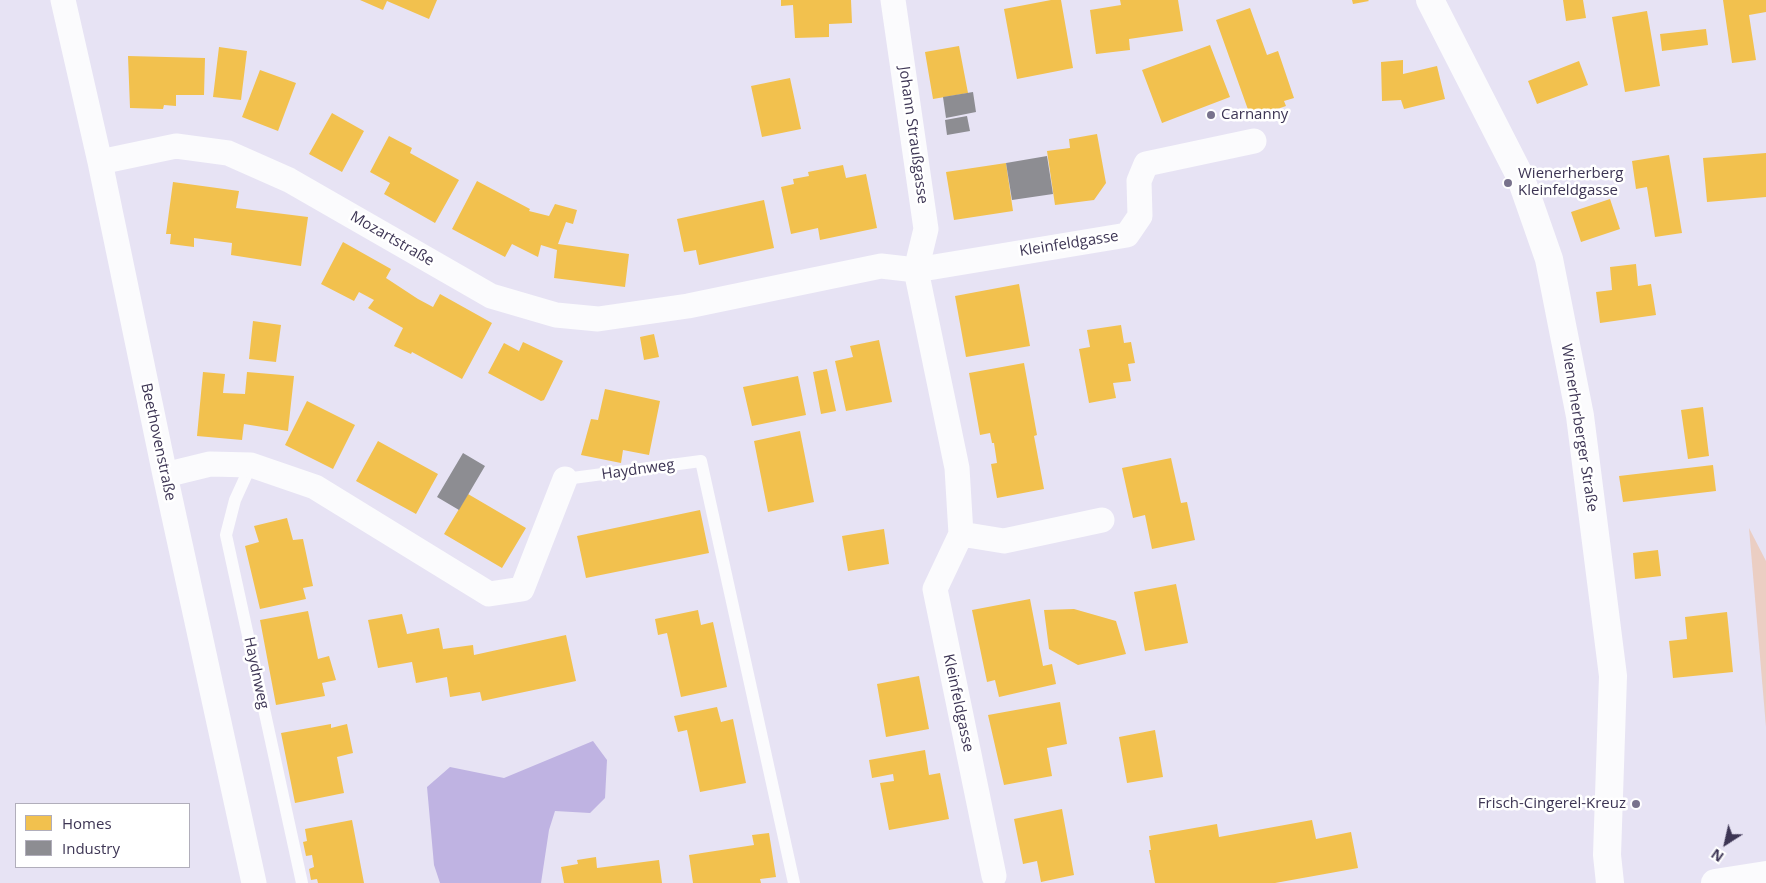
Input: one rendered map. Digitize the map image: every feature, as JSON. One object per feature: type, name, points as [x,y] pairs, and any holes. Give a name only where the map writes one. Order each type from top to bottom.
[{"type":"street","name":"Beethovenstraße","points":[[63,0],[100,162],[165,475],[254,883]]},
{"type":"street","name":"Johann Straußgasse","points":[[893,0],[926,229],[916,270]]},
{"type":"street","name":"Wienerherberger Straße","points":[[1430,0],[1520,176],[1549,259],[1580,416],[1613,676],[1607,855],[1610,883]]},
{"type":"street","name":"Kleinfeldgasse","points":[[688,306],[881,266],[916,270],[1127,235],[1140,216],[1139,181],[1146,164],[1254,141]]},
{"type":"street","name":"Mozartstraße","points":[[100,162],[176,146],[228,154],[289,180],[491,296],[556,315],[598,319],[688,306]]},
{"type":"street","name":"Kleinfeldgasse","points":[[916,270],[957,468],[960,534],[935,589],[994,876]]},
{"type":"street","name":"Haydnweg","points":[[165,475],[210,464],[251,465],[315,487],[489,594],[522,589],[565,479]]},
{"type":"street","points":[[960,534],[1004,541],[1102,520]]},
{"type":"street","points":[[1715,883],[1766,874]]},
{"type":"lane","name":"Haydnweg","points":[[565,479],[701,461],[794,883]]},
{"type":"lane","name":"Haydnweg","points":[[251,465],[235,500],[226,535],[302,883]]},
{"type":"shaded area","points":[[1749,528],[1766,561],[1766,727]]},
{"type":"shaded area","points":[[593,741],[607,760],[605,798],[590,813],[555,811],[549,830],[541,883],[440,883],[434,865],[427,787],[450,767],[504,778]]},
{"type":"building: Homes","points":[[360,0],[437,0],[429,19],[387,1],[383,10]]},
{"type":"building: Homes","points":[[781,0],[851,0],[852,23],[829,24],[829,37],[795,38],[793,5],[781,6]]},
{"type":"building: Homes","points":[[1051,0],[1061,0],[1073,68],[1017,79],[1004,9]]},
{"type":"building: Homes","points":[[1120,0],[1178,0],[1183,31],[1129,39],[1130,50],[1096,54],[1090,10],[1121,5]]},
{"type":"building: Homes","points":[[1352,0],[1368,0],[1369,1],[1353,4]]},
{"type":"building: Homes","points":[[1563,0],[1583,0],[1586,18],[1566,21]]},
{"type":"building: Homes","points":[[1723,0],[1766,0],[1766,12],[1749,15],[1756,60],[1732,63]]},
{"type":"building: Homes","points":[[1250,8],[1267,55],[1278,51],[1294,98],[1284,101],[1286,106],[1251,118],[1216,20]]},
{"type":"building: Homes","points":[[1647,11],[1660,86],[1625,92],[1612,17]]},
{"type":"building: Homes","points":[[1706,29],[1708,45],[1662,51],[1660,34]]},
{"type":"building: Homes","points":[[1210,45],[1230,97],[1162,123],[1142,70]]},
{"type":"building: Homes","points":[[959,46],[968,93],[933,99],[925,52]]},
{"type":"building: Homes","points":[[219,47],[247,51],[241,100],[213,97]]},
{"type":"building: Homes","points":[[128,56],[205,58],[204,95],[176,95],[176,106],[164,105],[163,109],[130,108]]},
{"type":"building: Homes","points":[[1403,60],[1403,74],[1437,66],[1445,99],[1404,109],[1401,100],[1382,101],[1381,62]]},
{"type":"building: Homes","points":[[1579,61],[1588,85],[1537,104],[1528,81]]},
{"type":"building: Homes","points":[[260,70],[296,83],[278,131],[242,117]]},
{"type":"building: Homes","points":[[790,78],[801,129],[762,137],[751,86]]},
{"type":"building: Homes","points":[[332,113],[364,131],[342,172],[309,154]]},
{"type":"building: Homes","points":[[1097,134],[1106,183],[1094,200],[1055,205],[1047,151],[1070,148],[1069,139]]},
{"type":"building: Homes","points":[[389,136],[412,148],[410,153],[459,180],[435,223],[384,194],[390,183],[370,172]]},
{"type":"building: Homes","points":[[1766,153],[1766,197],[1707,202],[1703,158]]},
{"type":"building: Homes","points":[[1669,155],[1682,233],[1655,237],[1647,187],[1636,189],[1632,161]]},
{"type":"building: Homes","points":[[1006,163],[1013,211],[954,220],[946,172]]},
{"type":"building: Homes","points":[[843,165],[846,178],[866,174],[877,228],[820,240],[818,228],[791,234],[781,187],[794,184],[793,179],[809,176],[808,172]]},
{"type":"building: Homes","points":[[477,181],[530,209],[529,211],[549,216],[555,204],[577,210],[573,224],[566,222],[558,244],[629,254],[625,287],[554,278],[557,250],[541,245],[538,257],[512,244],[505,257],[452,229]]},
{"type":"building: Homes","points":[[173,182],[239,191],[236,208],[308,217],[301,266],[231,255],[232,243],[194,238],[194,247],[170,244],[171,234],[166,234]]},
{"type":"building: Homes","points":[[1610,199],[1620,229],[1581,242],[1571,212]]},
{"type":"building: Homes","points":[[764,200],[774,248],[699,265],[696,250],[684,252],[677,219]]},
{"type":"building: Homes","points":[[343,242],[391,269],[386,278],[418,299],[433,307],[440,294],[492,323],[462,379],[412,352],[411,354],[394,346],[403,328],[368,308],[374,300],[359,292],[354,301],[321,284]]},
{"type":"building: Homes","points":[[1636,264],[1638,286],[1651,284],[1656,315],[1600,323],[1596,292],[1612,290],[1610,267]]},
{"type":"building: Homes","points":[[1019,284],[1030,346],[966,357],[955,296]]},
{"type":"building: Homes","points":[[253,321],[281,325],[276,362],[249,359]]},
{"type":"building: Homes","points":[[1121,325],[1124,343],[1131,342],[1135,363],[1128,364],[1131,381],[1113,383],[1116,398],[1089,403],[1079,349],[1090,347],[1087,330]]},
{"type":"building: Homes","points":[[654,334],[659,357],[644,360],[640,337]]},
{"type":"building: Homes","points":[[879,340],[892,402],[846,411],[835,361],[853,357],[850,346]]},
{"type":"building: Homes","points":[[523,342],[563,361],[544,400],[541,401],[488,373],[504,343],[519,351]]},
{"type":"building: Homes","points":[[1024,363],[1037,435],[1034,436],[1044,489],[997,498],[991,464],[997,463],[994,443],[992,443],[990,433],[980,435],[969,373]]},
{"type":"building: Homes","points":[[827,369],[836,411],[821,414],[813,372]]},
{"type":"building: Homes","points":[[203,372],[225,374],[223,393],[245,394],[247,372],[294,376],[288,431],[244,424],[242,440],[197,436]]},
{"type":"building: Homes","points":[[798,376],[806,415],[752,426],[743,387]]},
{"type":"building: Homes","points":[[605,389],[660,401],[649,455],[623,450],[621,463],[581,455],[591,419],[598,420]]},
{"type":"building: Homes","points":[[307,401],[355,425],[333,469],[285,445]]},
{"type":"building: Homes","points":[[1703,407],[1709,456],[1688,459],[1681,410]]},
{"type":"building: Homes","points":[[800,431],[814,502],[768,512],[754,441]]},
{"type":"building: Homes","points":[[378,441],[438,474],[416,514],[356,481]]},
{"type":"building: Homes","points":[[1171,458],[1181,503],[1187,502],[1195,540],[1152,549],[1145,515],[1133,518],[1122,468]]},
{"type":"building: Homes","points":[[1713,465],[1716,491],[1623,502],[1619,476]]},
{"type":"building: Homes","points":[[468,494],[526,528],[502,568],[444,534]]},
{"type":"building: Homes","points":[[700,510],[709,553],[586,578],[577,536]]},
{"type":"building: Homes","points":[[287,518],[293,540],[303,539],[313,586],[303,588],[306,599],[260,609],[245,546],[259,542],[254,526]]},
{"type":"building: Homes","points":[[884,529],[889,564],[848,571],[842,536]]},
{"type":"building: Homes","points":[[1658,550],[1661,576],[1635,579],[1633,553]]},
{"type":"building: Homes","points":[[1176,584],[1188,643],[1145,651],[1134,592]]},
{"type":"building: Homes","points":[[1030,599],[1043,666],[1052,664],[1056,684],[999,697],[995,680],[987,682],[972,610]]},
{"type":"building: Homes","points":[[1074,609],[1116,621],[1126,654],[1078,665],[1049,649],[1044,610]]},
{"type":"building: Homes","points":[[698,610],[701,625],[713,622],[727,687],[681,697],[667,633],[658,635],[655,619]]},
{"type":"building: Homes","points":[[308,611],[318,659],[329,656],[336,680],[322,683],[325,696],[276,705],[260,620]]},
{"type":"building: Homes","points":[[1727,612],[1733,672],[1673,678],[1669,641],[1687,639],[1685,617]]},
{"type":"building: Homes","points":[[402,614],[407,634],[439,628],[443,649],[473,645],[474,655],[566,635],[576,681],[482,701],[480,692],[450,697],[447,677],[416,683],[412,662],[378,668],[368,620]]},
{"type":"building: Homes","points":[[919,676],[929,729],[886,737],[877,684]]},
{"type":"building: Homes","points":[[1060,702],[1067,744],[1047,748],[1052,776],[1004,785],[988,715]]},
{"type":"building: Homes","points":[[717,707],[721,722],[733,719],[746,783],[700,792],[687,730],[678,732],[674,716]]},
{"type":"building: Homes","points":[[331,724],[331,728],[347,724],[353,753],[337,757],[344,793],[295,803],[281,733]]},
{"type":"building: Homes","points":[[1155,730],[1163,777],[1127,783],[1119,737]]},
{"type":"building: Homes","points":[[925,750],[929,775],[940,773],[949,819],[889,830],[880,783],[894,781],[893,774],[872,778],[869,760]]},
{"type":"building: Homes","points":[[1062,809],[1074,875],[1041,882],[1037,861],[1023,864],[1014,819]]},
{"type":"building: Homes","points":[[352,820],[364,883],[318,883],[317,879],[311,880],[309,869],[314,867],[312,855],[306,856],[303,842],[307,841],[305,829]]},
{"type":"building: Homes","points":[[1312,820],[1316,839],[1351,832],[1358,868],[1275,883],[1155,883],[1149,850],[1151,850],[1149,836],[1217,824],[1219,837]]},
{"type":"building: Homes","points":[[769,833],[776,877],[760,879],[761,883],[693,883],[689,855],[754,845],[752,835]]},
{"type":"building: Homes","points":[[596,857],[597,868],[659,860],[662,883],[564,883],[561,867],[578,864],[577,860]]},
{"type":"building: Industry","points":[[973,92],[976,112],[946,118],[943,97]]},
{"type":"building: Industry","points":[[967,116],[970,131],[947,135],[945,120]]},
{"type":"building: Industry","points":[[1047,156],[1053,194],[1012,200],[1006,163]]},
{"type":"building: Industry","points":[[463,453],[485,466],[459,510],[437,497]]},
{"type":"place","name":"Carnanny","points":[[1211,115]]},
{"type":"place","name":"Wienerherberg Kleinfeldgasse","points":[[1508,183]]},
{"type":"place","name":"Frisch-Cingerel-Kreuz","points":[[1636,804]]}]
